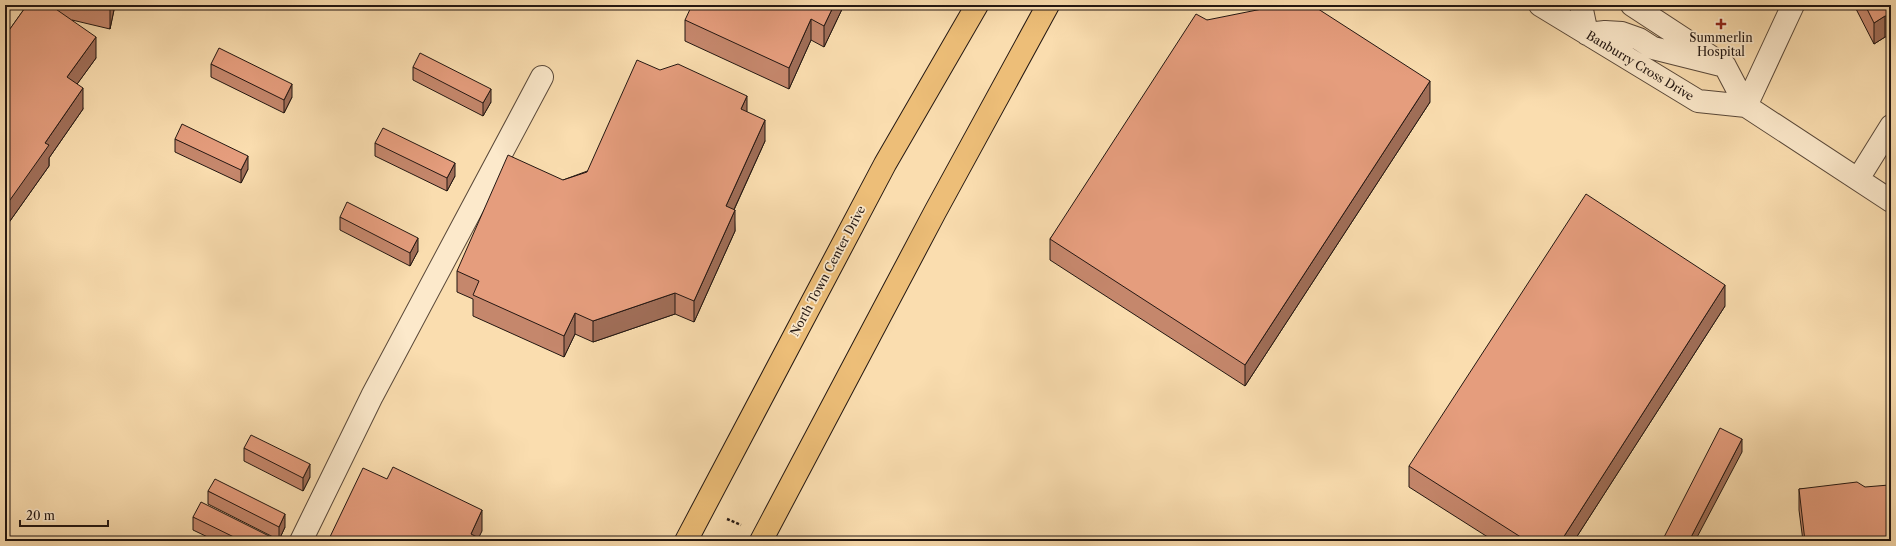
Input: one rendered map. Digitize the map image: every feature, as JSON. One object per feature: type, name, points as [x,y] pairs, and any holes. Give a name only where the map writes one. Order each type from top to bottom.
[{"type":"main road","name":"North Town Center Drive","points":[[686,541],[885,164],[977,5]]},
{"type":"main road","points":[[753,534],[935,212],[1049,6]]},
{"type":"street","name":"Banburry Cross Drive","points":[[1540,5],[1698,101],[1746,106],[1891,201]]},
{"type":"street","points":[[1581,5],[1587,34],[1605,32],[1622,33],[1639,39],[1653,48],[1725,66]]},
{"type":"street","name":"Banburry Cross Drive","points":[[1632,5],[1725,66],[1746,106]]},
{"type":"street","points":[[1746,106],[1793,5]]},
{"type":"street","points":[[301,541],[372,396],[542,77]]},
{"type":"street","points":[[1858,179],[1891,126]]},
{"type":"path","points":[[725,518],[753,534]]},
{"type":"building","points":[[27,5],[50,5],[96,37],[67,77],[83,88],[45,143],[49,145],[5,207],[5,61],[7,58],[5,56],[5,36]]},
{"type":"building","points":[[97,5],[111,5],[110,8]]},
{"type":"building","points":[[692,5],[834,5],[824,26],[811,19],[789,68],[685,20]]},
{"type":"building","points":[[1282,5],[1312,5],[1430,81],[1245,365],[1050,239],[1196,14],[1207,20]]},
{"type":"building","points":[[1865,5],[1891,5],[1891,16],[1885,16],[1874,23]]},
{"type":"building","points":[[219,48],[292,84],[284,100],[211,64]]},
{"type":"building","points":[[420,53],[491,89],[483,103],[413,67]]},
{"type":"building","points":[[637,60],[660,70],[678,64],[747,96],[741,109],[765,120],[726,206],[735,210],[694,301],[675,293],[593,321],[575,313],[564,336],[473,295],[479,281],[457,271],[508,155],[563,180],[587,172]]},
{"type":"building","points":[[182,124],[248,156],[241,170],[175,139]]},
{"type":"building","points":[[383,128],[455,163],[447,178],[375,143]]},
{"type":"building","points":[[1586,194],[1725,285],[1561,541],[1527,541],[1409,466]]},
{"type":"building","points":[[347,202],[418,238],[410,253],[340,217]]},
{"type":"building","points":[[1720,428],[1742,439],[1689,541],[1662,541]]},
{"type":"building","points":[[251,435],[310,464],[303,478],[244,448]]},
{"type":"building","points":[[393,467],[482,510],[471,534],[485,541],[328,541],[363,468],[387,479]]},
{"type":"building","points":[[215,479],[285,514],[279,527],[208,491]]},
{"type":"building","points":[[1857,482],[1865,487],[1889,485],[1891,501],[1891,541],[1805,541],[1799,489]]},
{"type":"building","points":[[201,502],[275,539],[274,541],[242,541],[193,517]]},
{"type":"place","name":"Summerlin Hospital","points":[[1721,24]]}]
